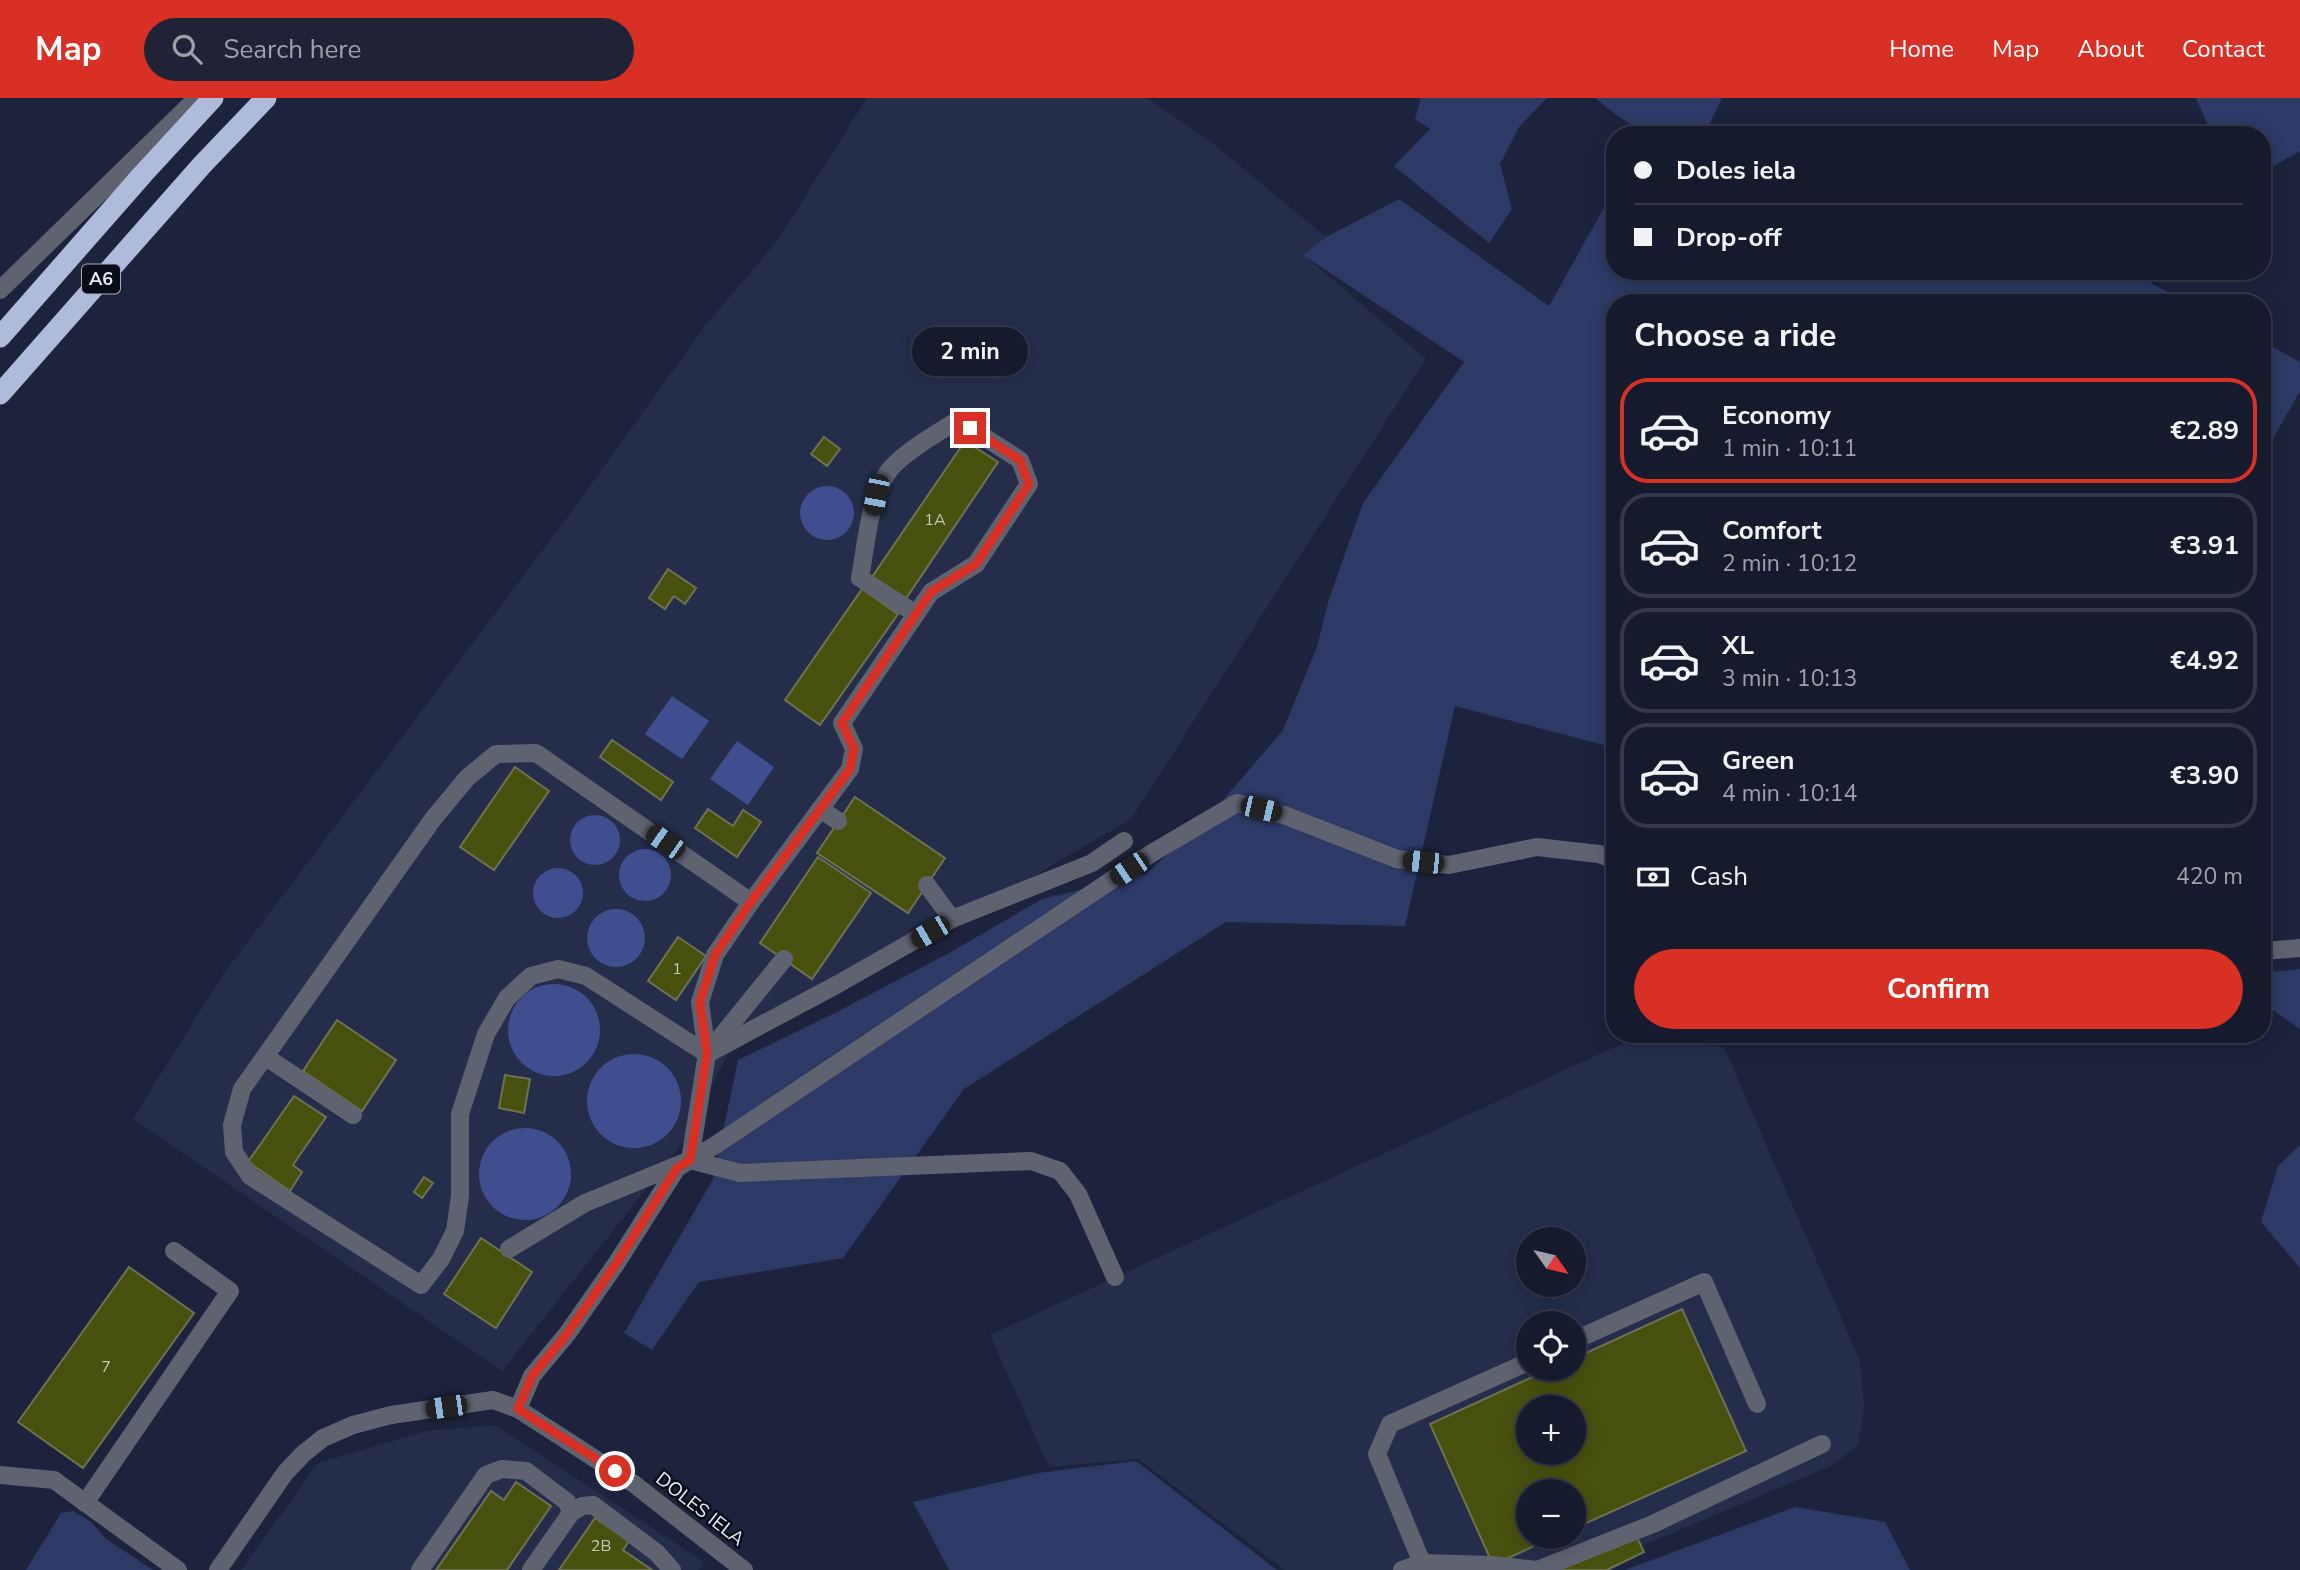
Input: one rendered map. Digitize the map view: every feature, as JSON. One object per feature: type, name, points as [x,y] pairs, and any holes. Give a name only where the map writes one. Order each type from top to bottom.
[{"type":"highway","name":"A6","points":[[0,337],[213,98]]},
{"type":"highway","name":"A6","points":[[0,394],[202,164],[266,98]]},
{"type":"street","points":[[0,290],[197,98]]},
{"type":"street","points":[[690,1160],[707,1054],[700,1002],[715,955],[850,769],[854,749],[842,723],[931,592],[976,564],[1029,484],[1020,460],[958,420],[931,436],[889,470],[876,495],[860,578],[916,614]]},
{"type":"street","points":[[707,1054],[586,976],[558,969],[531,976],[507,998],[486,1034],[460,1114],[460,1196],[455,1231],[441,1259],[421,1285],[250,1176],[234,1152],[232,1125],[242,1089],[433,819],[467,778],[496,754],[536,753],[751,902]]},
{"type":"street","points":[[518,1409],[532,1376],[567,1334],[616,1264],[677,1168],[836,1067],[1152,853],[1237,803],[1284,814],[1397,859],[1449,865],[1537,847],[1606,857]]},
{"type":"street","points":[[820,809],[838,821]]},
{"type":"street","points":[[707,1054],[953,919],[1036,883],[1092,863],[1124,841]]},
{"type":"street","points":[[927,885],[953,919]]},
{"type":"street","points":[[2271,950],[2300,948]]},
{"type":"street","points":[[707,1054],[784,959]]},
{"type":"street","points":[[266,1057],[353,1115]]},
{"type":"street","points":[[509,1249],[585,1203],[690,1160],[740,1173],[1031,1161],[1060,1171],[1077,1194],[1115,1278]]},
{"type":"street","points":[[85,1503],[230,1291],[174,1251]]},
{"type":"street","points":[[1586,1335],[1704,1282],[1757,1404]]},
{"type":"street","points":[[1422,1563],[1377,1454],[1390,1424],[1516,1367]]},
{"type":"street","name":"DOLES IELA","points":[[218,1570],[285,1473],[323,1438],[353,1425],[391,1415],[493,1400],[518,1409],[634,1484],[744,1570]]},
{"type":"street","points":[[1402,1570],[1422,1563],[1493,1565],[1537,1570],[1653,1524],[1822,1444]]},
{"type":"street","points":[[420,1570],[486,1475],[502,1469],[526,1471],[567,1502],[571,1513]]},
{"type":"street","points":[[0,1475],[54,1480],[178,1570]]},
{"type":"street","points":[[531,1570],[571,1513],[582,1506],[593,1505],[657,1553],[672,1570]]},
{"type":"shaded area","points":[[867,98],[1147,98],[1214,144],[1326,237],[1304,255],[1426,359],[1131,819],[727,1055],[685,1140],[502,1371],[133,1119],[222,976],[564,522],[705,326],[777,241]]},
{"type":"shaded area","points":[[1421,98],[1547,98],[1519,127],[1500,164],[1512,209],[1489,243],[1394,166],[1430,129],[1415,119]]},
{"type":"shaded area","points":[[1595,98],[1722,98],[1709,126],[1635,126]]},
{"type":"shaded area","points":[[2196,98],[2300,98],[2300,151],[2271,167],[2271,126],[2208,126]]},
{"type":"shaded area","points":[[1399,199],[1549,306],[1606,204],[1606,280],[2146,280],[2171,294],[1606,294],[1606,746],[1455,706],[1405,926],[1226,922],[964,1089],[843,1258],[699,1282],[652,1350],[624,1333],[713,1179],[738,1060],[949,953],[1042,899],[1146,874],[1213,812],[1283,730],[1317,647],[1329,599],[1363,503],[1464,362],[1303,255],[1326,237]]},
{"type":"shaded area","points":[[2271,346],[2300,362],[2300,391],[2271,442]]},
{"type":"shaded area","points":[[827,486],[846,494],[854,513],[846,532],[827,540],[808,532],[800,513],[808,494]]},
{"type":"shaded area","points":[[672,696],[709,721],[682,759],[645,734]]},
{"type":"shaded area","points":[[737,741],[774,767],[748,805],[710,779]]},
{"type":"shaded area","points":[[595,815],[613,822],[620,840],[613,858],[595,865],[577,858],[570,840],[577,822]]},
{"type":"shaded area","points":[[645,849],[664,856],[671,875],[664,894],[645,901],[626,894],[619,875],[626,856]]},
{"type":"shaded area","points":[[558,868],[576,875],[583,893],[576,911],[558,918],[540,911],[533,893],[540,875]]},
{"type":"shaded area","points":[[610,909],[622,909],[637,917],[645,932],[645,944],[637,959],[622,967],[610,967],[595,959],[587,944],[587,932],[595,917]]},
{"type":"shaded area","points":[[2300,969],[2300,1029],[2271,1009],[2271,972]]},
{"type":"shaded area","points":[[554,984],[572,987],[587,997],[597,1012],[600,1030],[597,1048],[587,1063],[572,1073],[554,1076],[536,1073],[521,1063],[511,1048],[508,1030],[511,1012],[521,997],[536,987]]},
{"type":"shaded area","points":[[1623,1043],[1724,1047],[1860,1361],[1864,1408],[1858,1445],[1831,1466],[1585,1570],[1285,1570],[1138,1459],[1049,1467],[990,1335]]},
{"type":"shaded area","points":[[634,1054],[652,1058],[667,1068],[677,1083],[681,1101],[677,1119],[667,1134],[652,1144],[634,1148],[616,1144],[601,1134],[591,1119],[587,1101],[591,1083],[601,1068],[616,1058]]},
{"type":"shaded area","points":[[525,1128],[543,1131],[558,1141],[568,1156],[571,1174],[568,1192],[558,1207],[543,1217],[525,1220],[507,1217],[492,1207],[482,1192],[479,1174],[482,1156],[492,1141],[507,1131]]},
{"type":"shaded area","points":[[2300,1145],[2300,1268],[2261,1222],[2278,1166]]},
{"type":"shaded area","points":[[495,1425],[704,1562],[699,1570],[241,1570],[318,1463],[426,1431]]},
{"type":"shaded area","points":[[1136,1461],[1277,1570],[949,1570],[913,1502],[1038,1473]]},
{"type":"shaded area","points":[[1795,1507],[1885,1522],[1910,1570],[1625,1570]]},
{"type":"shaded area","points":[[73,1511],[90,1521],[105,1538],[153,1570],[26,1570],[61,1513]]},
{"type":"building","points":[[824,437],[840,449],[827,466],[811,454]]},
{"type":"building","points":[[965,441],[998,462],[905,600],[872,577]]},
{"type":"building","points":[[668,569],[696,588],[685,604],[674,596],[665,609],[649,598]]},
{"type":"building","points":[[862,589],[898,614],[820,725],[785,700]]},
{"type":"building","points":[[612,740],[673,782],[661,800],[600,757]]},
{"type":"building","points":[[515,767],[549,791],[494,870],[460,847]]},
{"type":"building","points":[[855,797],[945,858],[908,913],[817,853]]},
{"type":"building","points":[[708,809],[733,826],[743,810],[761,822],[737,857],[695,828]]},
{"type":"building","points":[[818,857],[871,893],[812,979],[760,943]]},
{"type":"building","points":[[678,937],[706,956],[676,1000],[648,981]]},
{"type":"building","points":[[337,1020],[396,1060],[362,1111],[303,1071]]},
{"type":"building","points":[[505,1075],[530,1079],[524,1113],[499,1108]]},
{"type":"building","points":[[294,1096],[326,1117],[293,1165],[302,1172],[290,1191],[248,1162]]},
{"type":"building","points":[[424,1177],[433,1183],[422,1198],[414,1192]]},
{"type":"building","points":[[481,1238],[532,1272],[496,1328],[444,1294]]},
{"type":"building","points":[[129,1267],[194,1313],[83,1468],[18,1422]]},
{"type":"building","points":[[1682,1309],[1746,1451],[1586,1523],[1586,1479],[1516,1479],[1516,1549],[1528,1549],[1493,1565],[1430,1424],[1524,1381],[1586,1381],[1586,1353]]},
{"type":"building","points":[[516,1482],[551,1506],[507,1570],[436,1570],[491,1491],[504,1500]]},
{"type":"building","points":[[595,1518],[629,1541],[623,1550],[652,1570],[559,1570]]},
{"type":"building","points":[[1634,1531],[1644,1552],[1607,1570],[1554,1570]]},
{"type":"route","points":[[615,1471],[518,1409],[532,1376],[567,1334],[616,1264],[677,1168],[690,1160],[707,1054],[700,1002],[715,955],[850,769],[854,749],[842,723],[931,592],[976,564],[1029,484],[1020,460],[970,428]]}]
